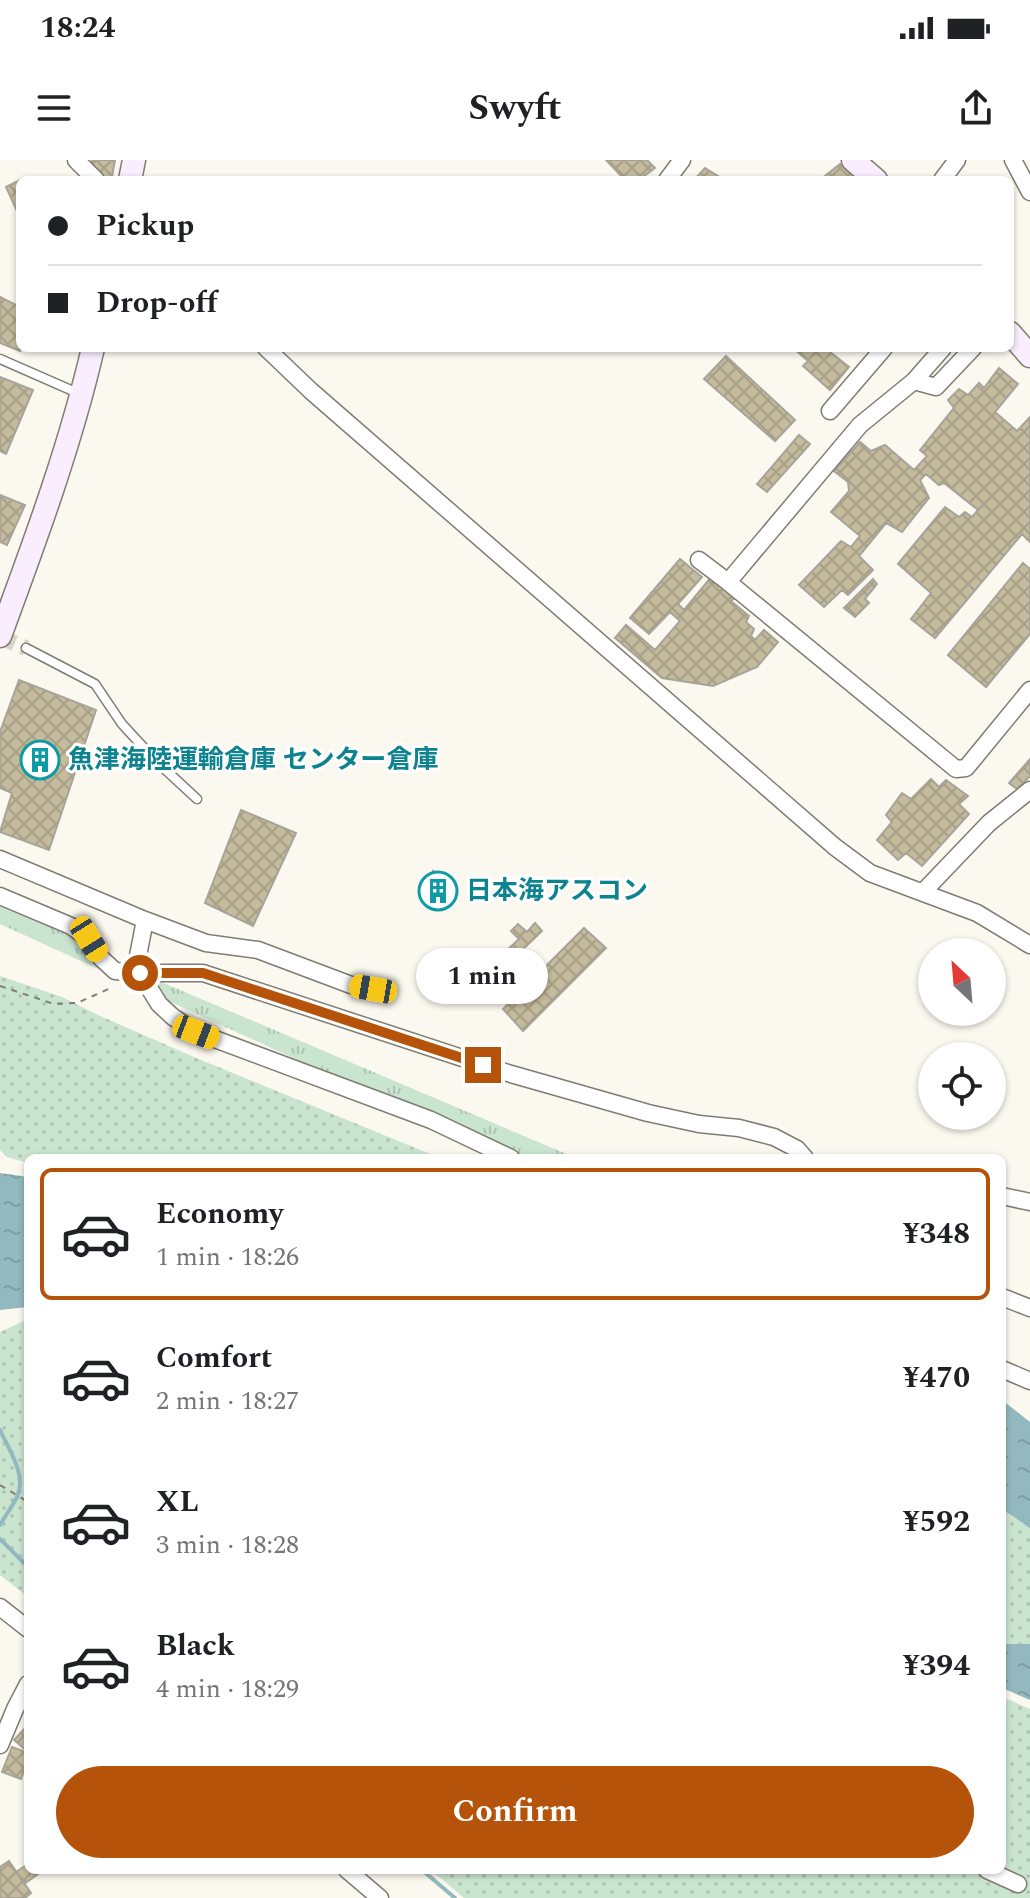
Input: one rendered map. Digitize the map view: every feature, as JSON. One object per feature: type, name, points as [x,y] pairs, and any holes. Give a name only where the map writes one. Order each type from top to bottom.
[{"type":"main road","points":[[853,160],[871,176]]},
{"type":"main road","points":[[1014,338],[1030,356]]},
{"type":"main road","points":[[0,636],[44,515],[82,395],[92,352]]},
{"type":"street","points":[[76,160],[92,176]]},
{"type":"street","points":[[1013,160],[1030,192]]},
{"type":"street","points":[[270,352],[323,402],[835,847],[870,873],[977,913],[1030,945]]},
{"type":"street","points":[[830,411],[881,352]]},
{"type":"street","points":[[728,582],[860,425],[914,381],[939,352]]},
{"type":"street","points":[[914,381],[936,387],[969,352]]},
{"type":"street","points":[[699,560],[956,769],[966,768],[1030,690]]},
{"type":"street","points":[[923,892],[989,823],[1030,790]]},
{"type":"street","points":[[0,859],[206,943],[258,950],[351,985],[373,989]]},
{"type":"street","points":[[0,896],[71,926],[89,939],[101,958],[115,971],[203,973],[511,1074],[648,1113],[774,1137],[801,1154]]},
{"type":"street","points":[[145,920],[137,961],[140,973],[159,1004],[173,1017],[196,1032],[431,1120],[503,1154]]},
{"type":"street","points":[[1006,1197],[1030,1202]]},
{"type":"street","points":[[1006,1299],[1030,1308]]},
{"type":"street","points":[[1006,1371],[1030,1381]]},
{"type":"street","points":[[0,1607],[24,1626]]},
{"type":"street","points":[[0,1745],[24,1692]]},
{"type":"street","points":[[352,1874],[380,1898]]},
{"type":"street","points":[[996,1874],[1018,1884]]},
{"type":"lane","points":[[0,359],[82,395]]},
{"type":"lane","points":[[26,648],[95,684],[122,724],[197,799]]},
{"type":"path","points":[[0,986],[54,1004],[77,1003],[140,973]]},
{"type":"path","points":[[0,1485],[24,1500]]},
{"type":"green space","points":[[0,899],[140,973],[567,1154],[507,1154],[0,924]]},
{"type":"green space","points":[[0,976],[62,997],[194,1057],[430,1154],[24,1154],[24,1162],[7,1157],[0,1150]]},
{"type":"green space","points":[[24,1321],[24,1594],[0,1575],[0,1332]]},
{"type":"green space","points":[[1006,1512],[1030,1528],[1030,1644],[1006,1644]]},
{"type":"green space","points":[[1006,1699],[1030,1709],[1030,1898],[464,1898],[436,1874],[1006,1874]]},
{"type":"water","points":[[0,1173],[24,1176],[24,1307],[0,1310]]},
{"type":"water","points":[[1006,1403],[1030,1422],[1030,1528],[1006,1512]]},
{"type":"water","points":[[1006,1644],[1030,1644],[1030,1700],[1006,1690]]},
{"type":"building","points":[[92,160],[115,160],[112,176],[102,176],[91,165]]},
{"type":"building","points":[[606,160],[647,160],[655,168],[644,176],[621,176]]},
{"type":"building","points":[[840,164],[856,176],[825,176]]},
{"type":"building","points":[[705,168],[718,176],[698,176]]},
{"type":"building","points":[[16,182],[16,209],[6,187]]},
{"type":"building","points":[[0,297],[16,305],[16,349],[0,343]]},
{"type":"building","points":[[798,352],[830,352],[849,367],[830,390],[803,366],[808,361]]},
{"type":"building","points":[[726,356],[795,420],[775,441],[704,379]]},
{"type":"building","points":[[999,368],[1018,384],[995,412],[1017,431],[1030,417],[1030,542],[1022,534],[935,638],[911,619],[931,593],[898,564],[945,507],[959,517],[965,512],[972,517],[978,510],[944,483],[939,485],[926,474],[920,480],[929,498],[902,532],[886,523],[859,556],[873,570],[848,595],[842,590],[824,607],[799,585],[841,541],[851,547],[860,536],[831,512],[849,491],[848,482],[834,471],[860,442],[871,451],[885,445],[914,470],[927,456],[920,450],[954,408],[948,400],[959,389],[968,395],[979,383],[984,388]]},
{"type":"building","points":[[0,377],[33,390],[6,454],[0,451]]},
{"type":"building","points":[[799,435],[810,444],[767,492],[757,484]]},
{"type":"building","points":[[0,495],[25,505],[7,545],[0,542]]},
{"type":"building","points":[[680,559],[702,577],[678,604],[684,610],[712,576],[736,597],[731,601],[749,616],[746,622],[754,629],[751,636],[755,640],[764,630],[778,642],[757,667],[713,686],[662,678],[615,638],[626,625],[655,650],[680,621],[670,612],[649,634],[630,618]]},
{"type":"building","points":[[1023,563],[1030,569],[1030,634],[986,687],[948,655]]},
{"type":"building","points":[[873,579],[877,584],[865,599],[869,603],[855,617],[844,608]]},
{"type":"building","name":"魚津海陸運輸倉庫 センター倉庫","points":[[19,680],[96,710],[49,850],[0,832],[12,793],[0,788],[0,732]]},
{"type":"building","points":[[1030,759],[1030,776],[1017,789],[1009,783]]},
{"type":"building","points":[[931,779],[939,787],[946,780],[968,796],[959,804],[969,814],[922,866],[906,853],[898,860],[877,840],[892,822],[886,815],[902,793],[911,799]]},
{"type":"building","points":[[241,810],[296,833],[253,926],[205,903]]},
{"type":"building","name":"日本海アスコン","points":[[433,871],[452,879],[442,908],[426,902]]},
{"type":"building","points":[[535,923],[542,931],[514,958],[506,951],[519,939],[511,931],[518,924],[527,932]]},
{"type":"building","points":[[584,928],[606,948],[523,1031],[503,1009]]},
{"type":"building","points":[[24,1729],[24,1749],[14,1740]]},
{"type":"building","points":[[12,1747],[24,1752],[21,1779],[2,1772]]},
{"type":"building","points":[[9,1861],[31,1893],[25,1898],[0,1898],[0,1867]]},
{"type":"building","points":[[24,1867],[24,1874],[38,1874],[24,1884],[16,1872]]},
{"type":"waterway","points":[[0,1430],[16,1463],[20,1480],[17,1497],[0,1525]]},
{"type":"waterway","points":[[0,1539],[24,1563]]},
{"type":"waterway","points":[[427,1874],[455,1898]]},
{"type":"tunnel","points":[[0,637],[26,648]]},
{"type":"place","name":"魚津海陸運輸倉庫 センター倉庫","points":[[40,760]]},
{"type":"place","name":"日本海アスコン","points":[[438,891]]},
{"type":"route","points":[[140,973],[203,973],[483,1065]]}]
